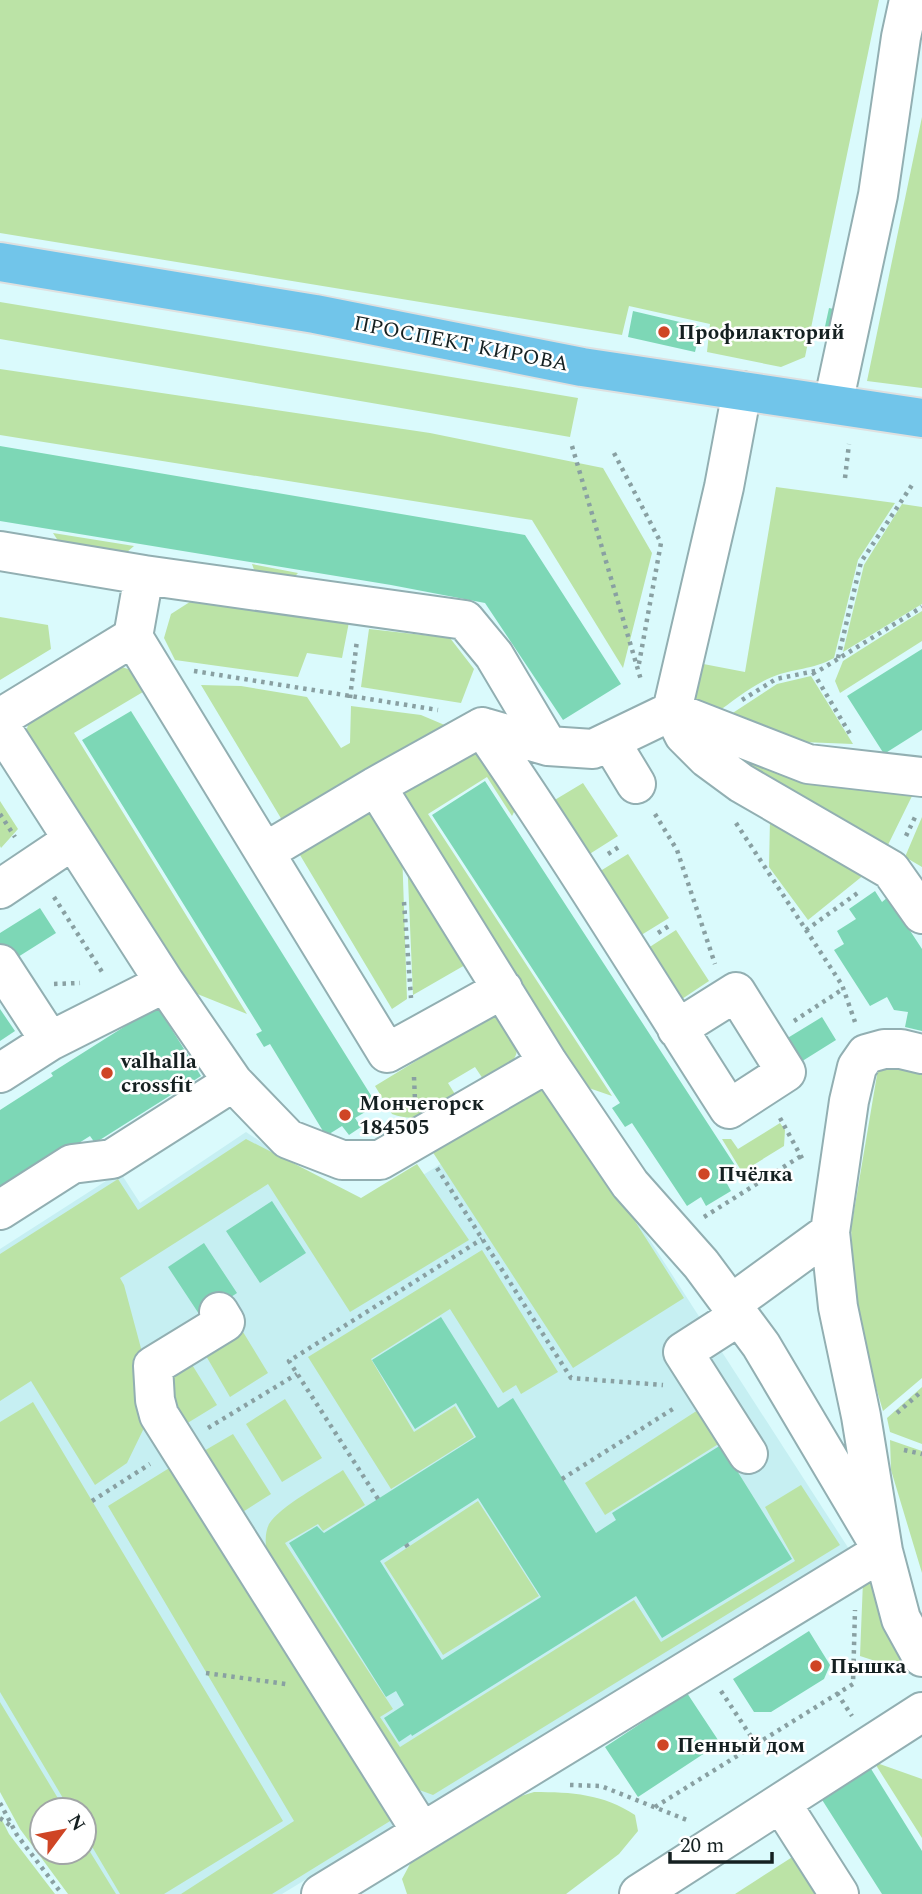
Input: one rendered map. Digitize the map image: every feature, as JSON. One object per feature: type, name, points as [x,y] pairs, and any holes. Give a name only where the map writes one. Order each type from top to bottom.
[{"type":"main road","name":"ПРОСПЕКТ КИРОВА","points":[[0,262],[315,314],[582,367],[922,418]]},
{"type":"lane","points":[[833,404],[878,195],[909,0]]},
{"type":"lane","points":[[743,391],[677,718],[684,734],[707,758],[741,783],[891,870],[922,914]]},
{"type":"lane","points":[[0,551],[144,575],[465,620],[494,655],[548,746]]},
{"type":"lane","points":[[144,575],[141,650],[387,1053],[503,989]]},
{"type":"lane","points":[[0,718],[141,650]]},
{"type":"lane","points":[[529,795],[572,759],[601,745],[677,718],[808,764],[906,771]]},
{"type":"lane","points":[[0,726],[165,983],[233,1083],[288,1139],[342,1160],[380,1160],[548,1063]]},
{"type":"lane","points":[[265,852],[482,727],[548,746],[601,745],[636,783]]},
{"type":"lane","points":[[482,727],[529,795],[677,1029],[729,1109],[786,1072],[736,992],[677,1029]]},
{"type":"lane","points":[[376,786],[548,1063],[630,1184],[701,1264],[761,1345],[869,1559],[922,1657]]},
{"type":"lane","points":[[0,890],[73,840]]},
{"type":"lane","points":[[0,964],[50,1041]]},
{"type":"lane","points":[[0,1073],[50,1041],[165,983]]},
{"type":"lane","points":[[869,1559],[861,1416],[838,1307],[830,1233],[849,1101],[857,1067],[866,1054],[884,1049],[901,1049],[922,1054]]},
{"type":"lane","points":[[0,1210],[72,1164],[112,1159],[233,1083]]},
{"type":"lane","points":[[748,1454],[683,1352],[830,1233]]},
{"type":"lane","points":[[219,1312],[225,1322],[153,1366],[155,1400],[159,1415],[421,1831]]},
{"type":"lane","points":[[336,1890],[421,1831],[869,1559]]},
{"type":"lane","points":[[662,1888],[728,1837],[922,1712]]},
{"type":"lane","points":[[781,1803],[839,1894]]},
{"type":"path","points":[[572,446],[638,669],[677,718],[776,679],[820,670],[922,607]]},
{"type":"path","points":[[614,453],[661,544],[638,669]]},
{"type":"path","points":[[838,659],[861,562],[912,485]]},
{"type":"path","points":[[350,698],[362,606]]},
{"type":"path","points":[[141,650],[350,698],[438,710],[482,727]]},
{"type":"path","points":[[813,672],[906,771]]},
{"type":"path","points":[[636,783],[677,850],[726,998]]},
{"type":"path","points":[[0,814],[109,983]]},
{"type":"path","points":[[731,817],[844,989],[866,1054]]},
{"type":"path","points":[[404,892],[416,1139]]},
{"type":"path","points":[[765,1039],[844,989]]},
{"type":"path","points":[[759,1089],[787,1128],[806,1167]]},
{"type":"path","points":[[675,1234],[801,1156]]},
{"type":"path","points":[[441,1175],[571,1378],[705,1389]]},
{"type":"path","points":[[378,1499],[289,1362],[482,1239]]},
{"type":"path","points":[[654,1807],[853,1684],[869,1559]]},
{"type":"path","points":[[702,1661],[756,1744]]},
{"type":"path","points":[[206,1673],[332,1690]]},
{"type":"path","points":[[564,1785],[601,1786],[728,1837]]},
{"type":"path","points":[[0,1803],[14,1828],[62,1894]]},
{"type":"path","points":[[0,1818],[14,1828]]},
{"type":"shaded area","points":[[555,1093],[849,1549],[282,1894],[86,1894],[85,1866],[98,1866],[98,1796],[32,1796],[0,1753],[0,1249],[120,1172],[140,1203],[246,1132],[365,1211]]},
{"type":"green space","points":[[0,0],[879,0],[805,357],[781,367],[707,352],[710,324],[629,306],[622,335],[0,233]]},
{"type":"green space","points":[[922,117],[922,388],[867,381]]},
{"type":"green space","points":[[0,302],[578,398],[570,437],[0,339]]},
{"type":"green space","points":[[0,369],[430,433],[603,468],[652,553],[623,668],[532,520],[0,435]]},
{"type":"green space","points":[[776,487],[895,503],[858,560],[834,658],[765,680],[716,713],[686,699],[693,662],[745,672]]},
{"type":"green space","points":[[902,504],[922,507],[922,604],[843,652],[864,565]]},
{"type":"green space","points":[[53,533],[134,546],[119,559],[64,550]]},
{"type":"green space","points":[[252,564],[298,573],[288,584],[257,578]]},
{"type":"green space","points":[[196,598],[349,622],[342,658],[307,653],[298,677],[175,660],[164,638],[171,614]]},
{"type":"green space","points":[[922,611],[922,641],[840,693],[835,681],[843,661]]},
{"type":"green space","points":[[0,617],[48,625],[51,649],[0,680]]},
{"type":"green space","points":[[369,629],[450,638],[474,669],[461,703],[361,687]]},
{"type":"green space","points":[[114,664],[136,672],[153,686],[74,733],[247,1014],[180,987],[26,732],[31,714]]},
{"type":"green space","points":[[811,676],[853,744],[803,742],[722,720],[777,684]]},
{"type":"green space","points":[[201,685],[241,686],[307,697],[341,748],[350,743],[351,706],[421,715],[447,726],[285,825]]},
{"type":"green space","points":[[695,732],[913,794],[885,851]]},
{"type":"green space","points":[[479,745],[517,806],[512,816],[487,777],[428,814],[612,1096],[586,1087],[397,797]]},
{"type":"green space","points":[[583,783],[618,836],[588,855],[553,801]]},
{"type":"green space","points":[[0,801],[18,829],[1,848],[0,846]]},
{"type":"green space","points":[[373,804],[402,849],[407,999],[392,1009],[297,850]]},
{"type":"green space","points":[[922,817],[922,867],[905,857]]},
{"type":"green space","points":[[770,819],[870,870],[808,920],[769,867]]},
{"type":"green space","points":[[628,854],[669,918],[638,937],[597,873]]},
{"type":"green space","points":[[407,856],[472,961],[413,995]]},
{"type":"green space","points":[[676,930],[709,981],[679,1001],[645,950]]},
{"type":"green space","points":[[498,1011],[516,1045],[517,1052],[508,1065],[485,1082],[475,1067],[448,1083],[458,1099],[434,1112],[411,1118],[392,1114],[375,1086]]},
{"type":"green space","points":[[879,1063],[922,1073],[922,1378],[883,1411],[857,1323],[851,1229]]},
{"type":"green space","points":[[545,1080],[684,1298],[573,1368],[432,1151]]},
{"type":"green space","points":[[780,1123],[785,1130],[784,1146],[742,1172],[722,1139],[731,1139],[738,1149]]},
{"type":"green space","points":[[246,1139],[361,1198],[417,1164],[469,1240],[350,1312],[268,1184],[120,1278],[142,1352],[144,1428],[127,1463],[95,1485],[31,1381],[0,1401],[0,1254],[118,1179],[138,1210]]},
{"type":"green space","points":[[482,1250],[558,1372],[521,1394],[516,1385],[503,1393],[450,1309],[371,1359],[414,1432],[455,1406],[474,1437],[391,1489],[308,1357]]},
{"type":"green space","points":[[240,1327],[268,1373],[230,1397],[202,1349]]},
{"type":"green space","points":[[191,1363],[217,1405],[181,1427],[156,1386]]},
{"type":"green space","points":[[922,1387],[922,1444],[890,1432],[887,1418]]},
{"type":"green space","points":[[285,1399],[322,1458],[282,1482],[246,1424]]},
{"type":"green space","points":[[33,1402],[283,1821],[164,1894],[120,1894],[98,1857],[98,1796],[62,1796],[0,1692],[0,1422]]},
{"type":"green space","points":[[698,1410],[720,1443],[605,1515],[585,1483]]},
{"type":"green space","points":[[233,1434],[271,1494],[235,1517],[197,1455]]},
{"type":"green space","points":[[890,1440],[922,1451],[922,1573],[891,1470]]},
{"type":"green space","points":[[179,1462],[395,1818],[272,1894],[181,1894],[294,1821],[108,1506]]},
{"type":"green space","points":[[343,1470],[365,1505],[323,1531],[318,1524],[285,1543],[393,1709],[380,1717],[400,1747],[634,1600],[661,1642],[795,1561],[765,1507],[801,1485],[840,1545],[433,1795],[414,1788],[267,1552],[267,1530],[274,1517]]},
{"type":"green space","points":[[478,1501],[539,1596],[443,1655],[384,1563]]},
{"type":"green space","points":[[870,1577],[912,1673],[860,1656],[863,1581]]},
{"type":"green space","points":[[0,1702],[57,1796],[28,1796],[28,1840],[0,1792]]},
{"type":"green space","points":[[874,1762],[922,1779],[922,1838]]},
{"type":"green space","points":[[534,1792],[599,1798],[635,1815],[638,1831],[619,1854],[566,1894],[407,1894],[402,1879],[418,1849],[505,1801]]},
{"type":"green space","points":[[0,1816],[9,1834],[28,1859],[28,1866],[34,1866],[55,1894],[0,1894]]},
{"type":"green space","points":[[797,1854],[823,1894],[735,1894]]},
{"type":"green space","points":[[98,1865],[116,1894],[68,1894],[47,1866]]},
{"type":"building","points":[[829,308],[843,311],[839,333],[824,331]]},
{"type":"building","name":"Профилакторий","points":[[633,311],[701,327],[695,352],[628,337]]},
{"type":"building","points":[[0,446],[525,535],[621,684],[563,720],[485,603],[0,521]]},
{"type":"building","points":[[922,649],[922,730],[884,754],[847,696]]},
{"type":"building","points":[[131,711],[377,1105],[355,1118],[361,1127],[349,1135],[342,1126],[326,1136],[270,1044],[264,1047],[256,1034],[262,1031],[82,740]]},
{"type":"building","points":[[485,781],[740,1173],[726,1182],[731,1191],[706,1206],[701,1197],[687,1206],[632,1123],[625,1127],[612,1108],[620,1103],[432,815]]},
{"type":"building","points":[[875,891],[882,902],[888,897],[922,949],[922,1031],[905,1027],[908,1012],[894,1010],[887,997],[870,1006],[834,950],[844,944],[837,931],[856,919],[849,909]]},
{"type":"building","points":[[40,908],[56,933],[10,962],[0,945],[0,933]]},
{"type":"building","points":[[157,1006],[201,1076],[95,1143],[90,1136],[0,1193],[0,1110],[53,1076],[51,1073]]},
{"type":"building","points":[[0,1009],[15,1031],[0,1041]]},
{"type":"building","points":[[822,1017],[836,1040],[796,1065],[781,1042]]},
{"type":"building","points":[[272,1201],[306,1253],[260,1283],[226,1231]]},
{"type":"building","points":[[204,1243],[237,1293],[201,1317],[168,1267]]},
{"type":"building","points":[[441,1317],[498,1408],[513,1398],[596,1533],[616,1520],[612,1513],[721,1445],[792,1559],[662,1638],[636,1596],[399,1742],[384,1718],[404,1705],[396,1691],[386,1697],[289,1543],[317,1526],[324,1533],[476,1437],[456,1403],[415,1429],[372,1360]],"holes":[[[478,1498],[541,1597],[442,1660],[380,1561]]]},
{"type":"building","points":[[809,1631],[830,1665],[824,1679],[771,1712],[754,1712],[733,1679]]},
{"type":"building","name":"Пенный дом","points":[[687,1693],[720,1743],[638,1797],[605,1747]]},
{"type":"building","points":[[868,1764],[922,1851],[922,1894],[882,1894],[819,1795]]},
{"type":"place","name":"Профилакторий","points":[[664,332]]},
{"type":"place","name":"valhalla crossfit","points":[[107,1073]]},
{"type":"place","name":"Мончегорск 184505","points":[[345,1115]]},
{"type":"place","name":"Пчёлка","points":[[704,1174]]},
{"type":"place","name":"Пышка","points":[[816,1666]]},
{"type":"place","name":"Пенный дом","points":[[663,1745]]}]
